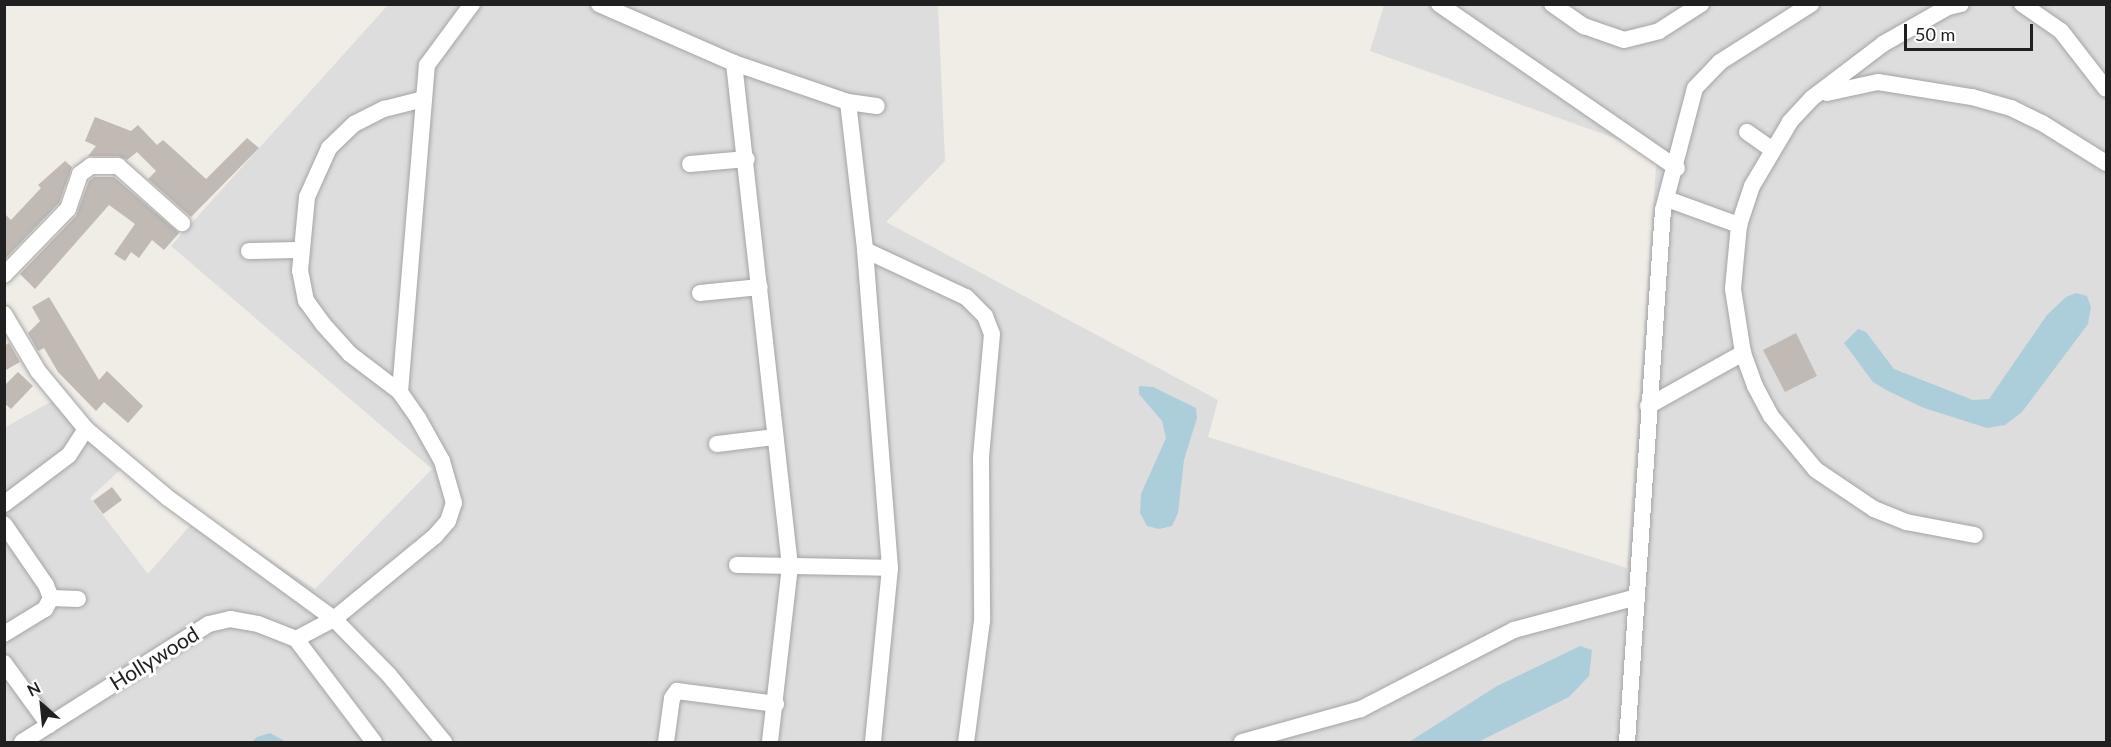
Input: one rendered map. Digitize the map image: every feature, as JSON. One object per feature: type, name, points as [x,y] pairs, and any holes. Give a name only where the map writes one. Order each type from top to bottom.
[{"type":"street","points":[[400,392],[427,65],[472,4]]},
{"type":"street","points":[[599,4],[734,63],[848,102],[877,106]]},
{"type":"street","points":[[1440,4],[1677,168]]},
{"type":"street","points":[[1552,4],[1584,26],[1624,40],[1659,31],[1701,4]]},
{"type":"street","points":[[1627,742],[1659,230],[1666,199],[1677,168],[1695,88],[1720,62],[1811,4]]},
{"type":"street","points":[[1960,4],[1948,8],[1883,44],[1812,98],[1771,148],[1752,186],[1739,225],[1733,289],[1743,353],[1771,416],[1792,445],[1825,477],[1874,509],[1906,522],[1975,535]]},
{"type":"street","points":[[2022,4],[2061,31],[2106,88]]},
{"type":"street","points":[[734,63],[747,159],[774,436],[790,566],[770,742]]},
{"type":"street","points":[[1812,98],[1847,86],[1878,82],[1941,90],[2011,108],[2106,163]]},
{"type":"street","points":[[374,742],[296,639],[334,619],[435,536],[448,521],[454,503],[438,453],[400,392],[351,354],[306,300],[300,250],[307,196],[329,148],[354,124],[384,109],[424,99]]},
{"type":"street","points":[[848,102],[865,250],[890,568],[873,742]]},
{"type":"street","points":[[1747,132],[1771,148]]},
{"type":"street","points":[[690,164],[747,159]]},
{"type":"street","points":[[4,275],[68,209],[80,174],[91,166],[118,166],[182,223]]},
{"type":"street","points":[[1666,199],[1739,225]]},
{"type":"street","points":[[249,251],[300,250]]},
{"type":"street","points":[[865,250],[966,297],[985,316],[992,334],[981,458],[982,621],[966,742]]},
{"type":"street","points":[[700,293],[760,287]]},
{"type":"street","points":[[4,314],[38,371],[86,429],[219,537],[334,619],[389,675],[444,742]]},
{"type":"street","points":[[1648,406],[1743,353]]},
{"type":"street","points":[[4,504],[69,455],[86,429]]},
{"type":"street","points":[[717,444],[774,436]]},
{"type":"street","points":[[4,524],[46,585],[51,598],[45,609],[4,634]]},
{"type":"street","points":[[737,565],[890,568]]},
{"type":"street","points":[[1242,742],[1361,710],[1514,630],[1637,597]]},
{"type":"street","points":[[51,598],[78,599]]},
{"type":"street","name":"Hollywood","points":[[22,742],[209,624],[230,619],[243,621],[296,639]]},
{"type":"street","points":[[4,663],[49,725]]},
{"type":"street","points":[[666,742],[672,698],[677,691],[776,704]]},
{"type":"shaded area","points":[[388,5],[938,5],[945,161],[886,222],[1218,400],[1208,437],[1627,568],[1657,153],[1370,51],[1384,5],[2106,5],[2106,742],[5,742],[4,428],[54,400],[120,470],[90,498],[148,574],[200,514],[315,589],[432,469],[171,246]]},
{"type":"water","points":[[2076,293],[2087,296],[2091,307],[2088,324],[2022,412],[2005,425],[1987,428],[1924,408],[1888,391],[1873,382],[1844,343],[1858,329],[1866,332],[1894,369],[1973,400],[1989,399],[2047,315],[2066,297]]},
{"type":"water","points":[[1139,386],[1153,387],[1196,408],[1197,418],[1184,460],[1178,513],[1172,526],[1159,529],[1147,526],[1140,513],[1141,494],[1166,438],[1162,421],[1139,394]]},
{"type":"water","points":[[1580,646],[1592,650],[1589,676],[1569,697],[1478,742],[1409,742],[1497,686]]},
{"type":"water","points":[[270,733],[286,742],[252,742],[257,737]]},
{"type":"building","points":[[95,117],[131,131],[138,125],[157,145],[163,140],[206,179],[247,138],[259,148],[191,217],[148,179],[156,171],[137,152],[127,160],[118,156],[88,156],[96,146],[85,141]]},
{"type":"building","points":[[65,161],[72,167],[59,203],[5,259],[4,213],[11,220],[41,188],[38,185]]},
{"type":"building","points":[[94,177],[114,177],[179,233],[164,250],[152,240],[139,258],[131,252],[125,261],[114,254],[135,224],[109,205],[35,289],[20,274],[76,216],[89,181]]},
{"type":"building","points":[[49,297],[99,380],[107,371],[143,406],[128,423],[104,402],[96,411],[58,372],[44,348],[38,351],[28,333],[40,321],[32,307]]},
{"type":"building","points":[[1796,333],[1817,376],[1785,392],[1763,350]]},
{"type":"building","points":[[9,343],[20,362],[4,371],[4,346]]},
{"type":"building","points":[[18,372],[33,386],[11,409],[4,403],[4,386]]},
{"type":"building","points":[[112,487],[122,500],[103,514],[93,501]]}]
